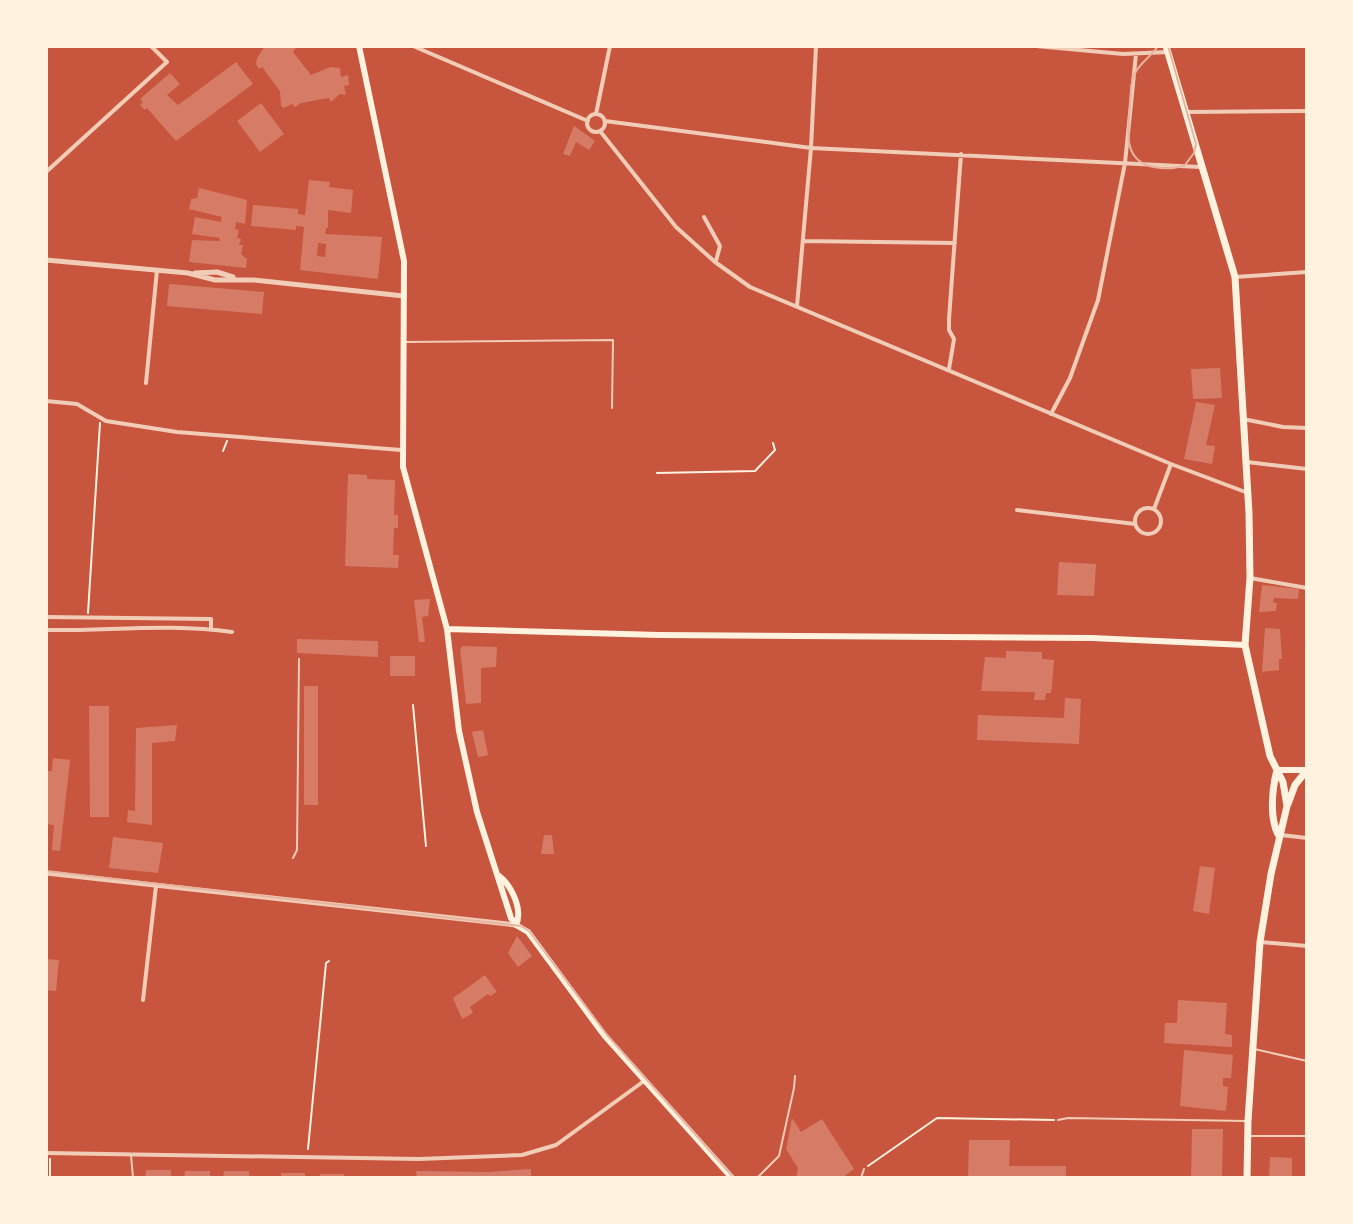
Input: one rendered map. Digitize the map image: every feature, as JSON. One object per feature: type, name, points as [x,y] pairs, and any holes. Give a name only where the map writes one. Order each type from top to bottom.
[{"type":"main road","points":[[359,46],[402,246],[405,342],[401,450],[416,519],[447,629],[464,757],[477,812],[507,909],[516,925],[528,932],[604,1035],[732,1178]]},
{"type":"main road","points":[[1167,49],[1235,277],[1248,493],[1250,578],[1245,645],[1270,756],[1283,782],[1287,806]]},
{"type":"main road","points":[[447,629],[659,635],[1092,638],[1245,645]]},
{"type":"main road","points":[[1277,770],[1307,770]]},
{"type":"main road","points":[[1277,770],[1273,783],[1273,826],[1279,836]]},
{"type":"main road","points":[[1247,1178],[1260,942],[1287,806],[1295,785],[1307,770]]},
{"type":"street","points":[[46,172],[167,62],[151,46]]},
{"type":"street","points":[[413,46],[588,121],[591,130],[600,131],[676,227],[715,262],[750,287],[1171,464],[1248,493]]},
{"type":"street","points":[[596,114],[610,46]]},
{"type":"street","points":[[797,306],[811,148],[816,46]]},
{"type":"street","points":[[1036,46],[1136,54],[1167,49]]},
{"type":"street","points":[[1051,414],[1070,378],[1094,316],[1125,163],[1136,54]]},
{"type":"street","points":[[1186,112],[1307,111]]},
{"type":"street","points":[[588,121],[596,114]]},
{"type":"street","points":[[596,114],[605,121],[811,148],[1203,167]]},
{"type":"street","points":[[600,131],[605,121]]},
{"type":"street","points":[[949,369],[954,339],[948,328],[961,154]]},
{"type":"street","points":[[704,217],[720,246],[715,262]]},
{"type":"street","points":[[803,241],[955,243]]},
{"type":"street","points":[[46,260],[188,273],[217,272],[242,279],[405,296]]},
{"type":"street","points":[[146,383],[157,270]]},
{"type":"street","points":[[1235,277],[1307,272]]},
{"type":"street","points":[[46,401],[77,404],[100,418],[177,432],[401,450]]},
{"type":"street","points":[[1243,419],[1307,428]]},
{"type":"street","points":[[1247,462],[1307,469]]},
{"type":"street","points":[[1154,509],[1171,464]]},
{"type":"street","points":[[1017,510],[1135,524],[1143,533],[1155,532],[1161,522],[1160,514],[1154,509],[1140,511],[1135,524]]},
{"type":"street","points":[[1250,578],[1307,588]]},
{"type":"street","points":[[46,617],[211,619],[211,629]]},
{"type":"street","points":[[87,631],[88,618]]},
{"type":"street","points":[[174,619],[177,628]]},
{"type":"street","points":[[46,630],[177,628],[232,632]]},
{"type":"street","points":[[1279,836],[1307,838]]},
{"type":"street","points":[[46,873],[516,925]]},
{"type":"street","points":[[143,1000],[156,886]]},
{"type":"street","points":[[1260,942],[1307,946]]},
{"type":"street","points":[[48,1154],[419,1159],[522,1155],[556,1145],[644,1081]]},
{"type":"lane","points":[[405,342],[613,340],[612,408]]},
{"type":"lane","points":[[211,619],[212,611]]},
{"type":"lane","points":[[293,858],[297,850],[299,659]]},
{"type":"lane","points":[[1252,1048],[1307,1061]]},
{"type":"lane","points":[[757,1178],[779,1156],[795,1076]]},
{"type":"lane","points":[[1058,1120],[1248,1121]]},
{"type":"lane","points":[[1247,1136],[1307,1136]]},
{"type":"lane","points":[[131,1154],[133,1178]]},
{"type":"lane","points":[[861,1178],[864,1169]]},
{"type":"path","points":[[88,618],[100,418]]},
{"type":"path","points":[[223,451],[227,436]]},
{"type":"path","points":[[657,473],[755,471],[775,450],[773,443]]},
{"type":"path","points":[[413,705],[426,846]]},
{"type":"path","points":[[308,1150],[326,963],[329,961]]},
{"type":"path","points":[[864,1169],[937,1118],[1058,1120]]},
{"type":"path","points":[[48,1154],[50,1178]]},
{"type":"building","points":[[265,46],[297,46],[293,52],[311,75],[330,67],[340,68],[341,77],[348,75],[349,85],[344,86],[346,95],[340,94],[331,102],[329,98],[284,108],[281,106],[280,91],[262,67],[259,69],[256,64]]},
{"type":"building","points":[[236,62],[253,84],[176,141],[147,108],[145,110],[140,105],[143,102],[140,99],[170,73],[180,84],[167,95],[178,105]]},
{"type":"building","points":[[261,103],[284,134],[260,152],[237,121]]},
{"type":"building","points":[[574,126],[595,141],[589,150],[576,142],[570,156],[563,154]]},
{"type":"building","points":[[309,180],[330,182],[329,187],[353,190],[351,213],[328,210],[325,234],[382,237],[378,279],[300,270],[304,227],[296,226],[296,230],[251,226],[253,205],[298,209],[298,214],[305,215]],"holes":[[[318,243],[326,244],[325,257],[317,256]]]},
{"type":"building","points":[[199,188],[247,200],[245,224],[236,222],[235,229],[239,230],[237,238],[241,239],[239,245],[243,245],[241,254],[247,259],[246,268],[189,262],[192,240],[219,241],[220,238],[192,234],[195,217],[221,222],[222,217],[189,209],[191,199],[197,198]]},
{"type":"building","points":[[169,284],[264,292],[262,314],[167,306]]},
{"type":"building","points":[[1220,368],[1222,398],[1193,399],[1191,369]]},
{"type":"building","points":[[1196,402],[1215,405],[1206,445],[1215,446],[1212,464],[1184,459]]},
{"type":"building","points":[[348,474],[367,475],[367,479],[395,480],[394,515],[398,515],[398,528],[394,528],[393,555],[399,555],[398,568],[345,566]]},
{"type":"building","points":[[1059,562],[1096,564],[1094,596],[1057,595]]},
{"type":"building","points":[[1262,585],[1299,589],[1298,599],[1274,598],[1276,611],[1259,612]]},
{"type":"building","points":[[430,599],[428,616],[422,617],[425,642],[419,642],[414,600]]},
{"type":"building","points":[[1265,628],[1280,629],[1282,659],[1279,659],[1279,670],[1262,672]]},
{"type":"building","points":[[297,639],[378,641],[378,657],[297,653]]},
{"type":"building","points":[[463,646],[497,647],[496,667],[481,668],[481,703],[466,704],[460,649]]},
{"type":"building","points":[[1006,651],[1042,652],[1042,659],[1054,660],[1051,693],[1046,693],[1045,700],[1034,700],[1035,692],[981,691],[985,657],[1006,658]]},
{"type":"building","points":[[390,656],[415,656],[415,676],[390,676]]},
{"type":"building","points":[[304,686],[318,686],[318,805],[304,805]]},
{"type":"building","points":[[1065,698],[1081,699],[1079,744],[977,740],[978,715],[1064,718]]},
{"type":"building","points":[[89,706],[109,706],[109,817],[90,817]]},
{"type":"building","points":[[177,725],[175,741],[152,743],[152,825],[127,822],[128,810],[135,811],[136,728]]},
{"type":"building","points":[[483,730],[488,755],[478,757],[472,732]]},
{"type":"building","points":[[53,758],[70,760],[60,851],[52,850],[54,825],[46,824],[46,771],[52,771]]},
{"type":"building","points":[[544,835],[552,835],[554,854],[541,854]]},
{"type":"building","points":[[113,837],[163,843],[158,873],[109,868]]},
{"type":"building","points":[[1200,866],[1215,868],[1209,914],[1193,911]]},
{"type":"building","points":[[517,936],[532,956],[518,967],[508,953]]},
{"type":"building","points":[[46,959],[59,960],[56,991],[46,990]]},
{"type":"building","points":[[485,975],[497,992],[488,994],[470,1007],[473,1013],[462,1019],[453,998]]},
{"type":"building","points":[[1178,1000],[1227,1003],[1225,1034],[1232,1035],[1232,1047],[1164,1043],[1165,1023],[1177,1023]]},
{"type":"building","points":[[1184,1050],[1233,1055],[1231,1078],[1223,1078],[1223,1086],[1228,1087],[1226,1111],[1180,1106]]},
{"type":"building","points":[[792,1118],[801,1132],[822,1119],[854,1169],[842,1178],[796,1178],[798,1168],[786,1149]]},
{"type":"building","points":[[1192,1129],[1223,1129],[1222,1178],[1191,1178]]},
{"type":"building","points":[[969,1140],[1010,1140],[1009,1166],[1066,1166],[1066,1178],[968,1178]]},
{"type":"building","points":[[1270,1157],[1292,1158],[1292,1178],[1269,1178]]},
{"type":"building","points":[[531,1169],[531,1178],[417,1178],[416,1171],[488,1172]]},
{"type":"building","points":[[146,1170],[171,1170],[171,1178],[145,1178]]},
{"type":"building","points":[[185,1171],[210,1171],[210,1178],[184,1178]]},
{"type":"building","points":[[224,1171],[249,1171],[249,1178],[223,1178]]},
{"type":"building","points":[[281,1173],[305,1173],[305,1178],[281,1178]]},
{"type":"building","points":[[320,1174],[344,1174],[344,1178],[319,1178]]},
{"type":"tram line","points":[[1158,46],[1139,67],[1133,79],[1128,134],[1136,158],[1144,164],[1166,168],[1185,165],[1194,153],[1196,144],[1168,46]]},
{"type":"tram line","points":[[46,871],[521,926],[529,931],[607,1035],[734,1178]]}]
